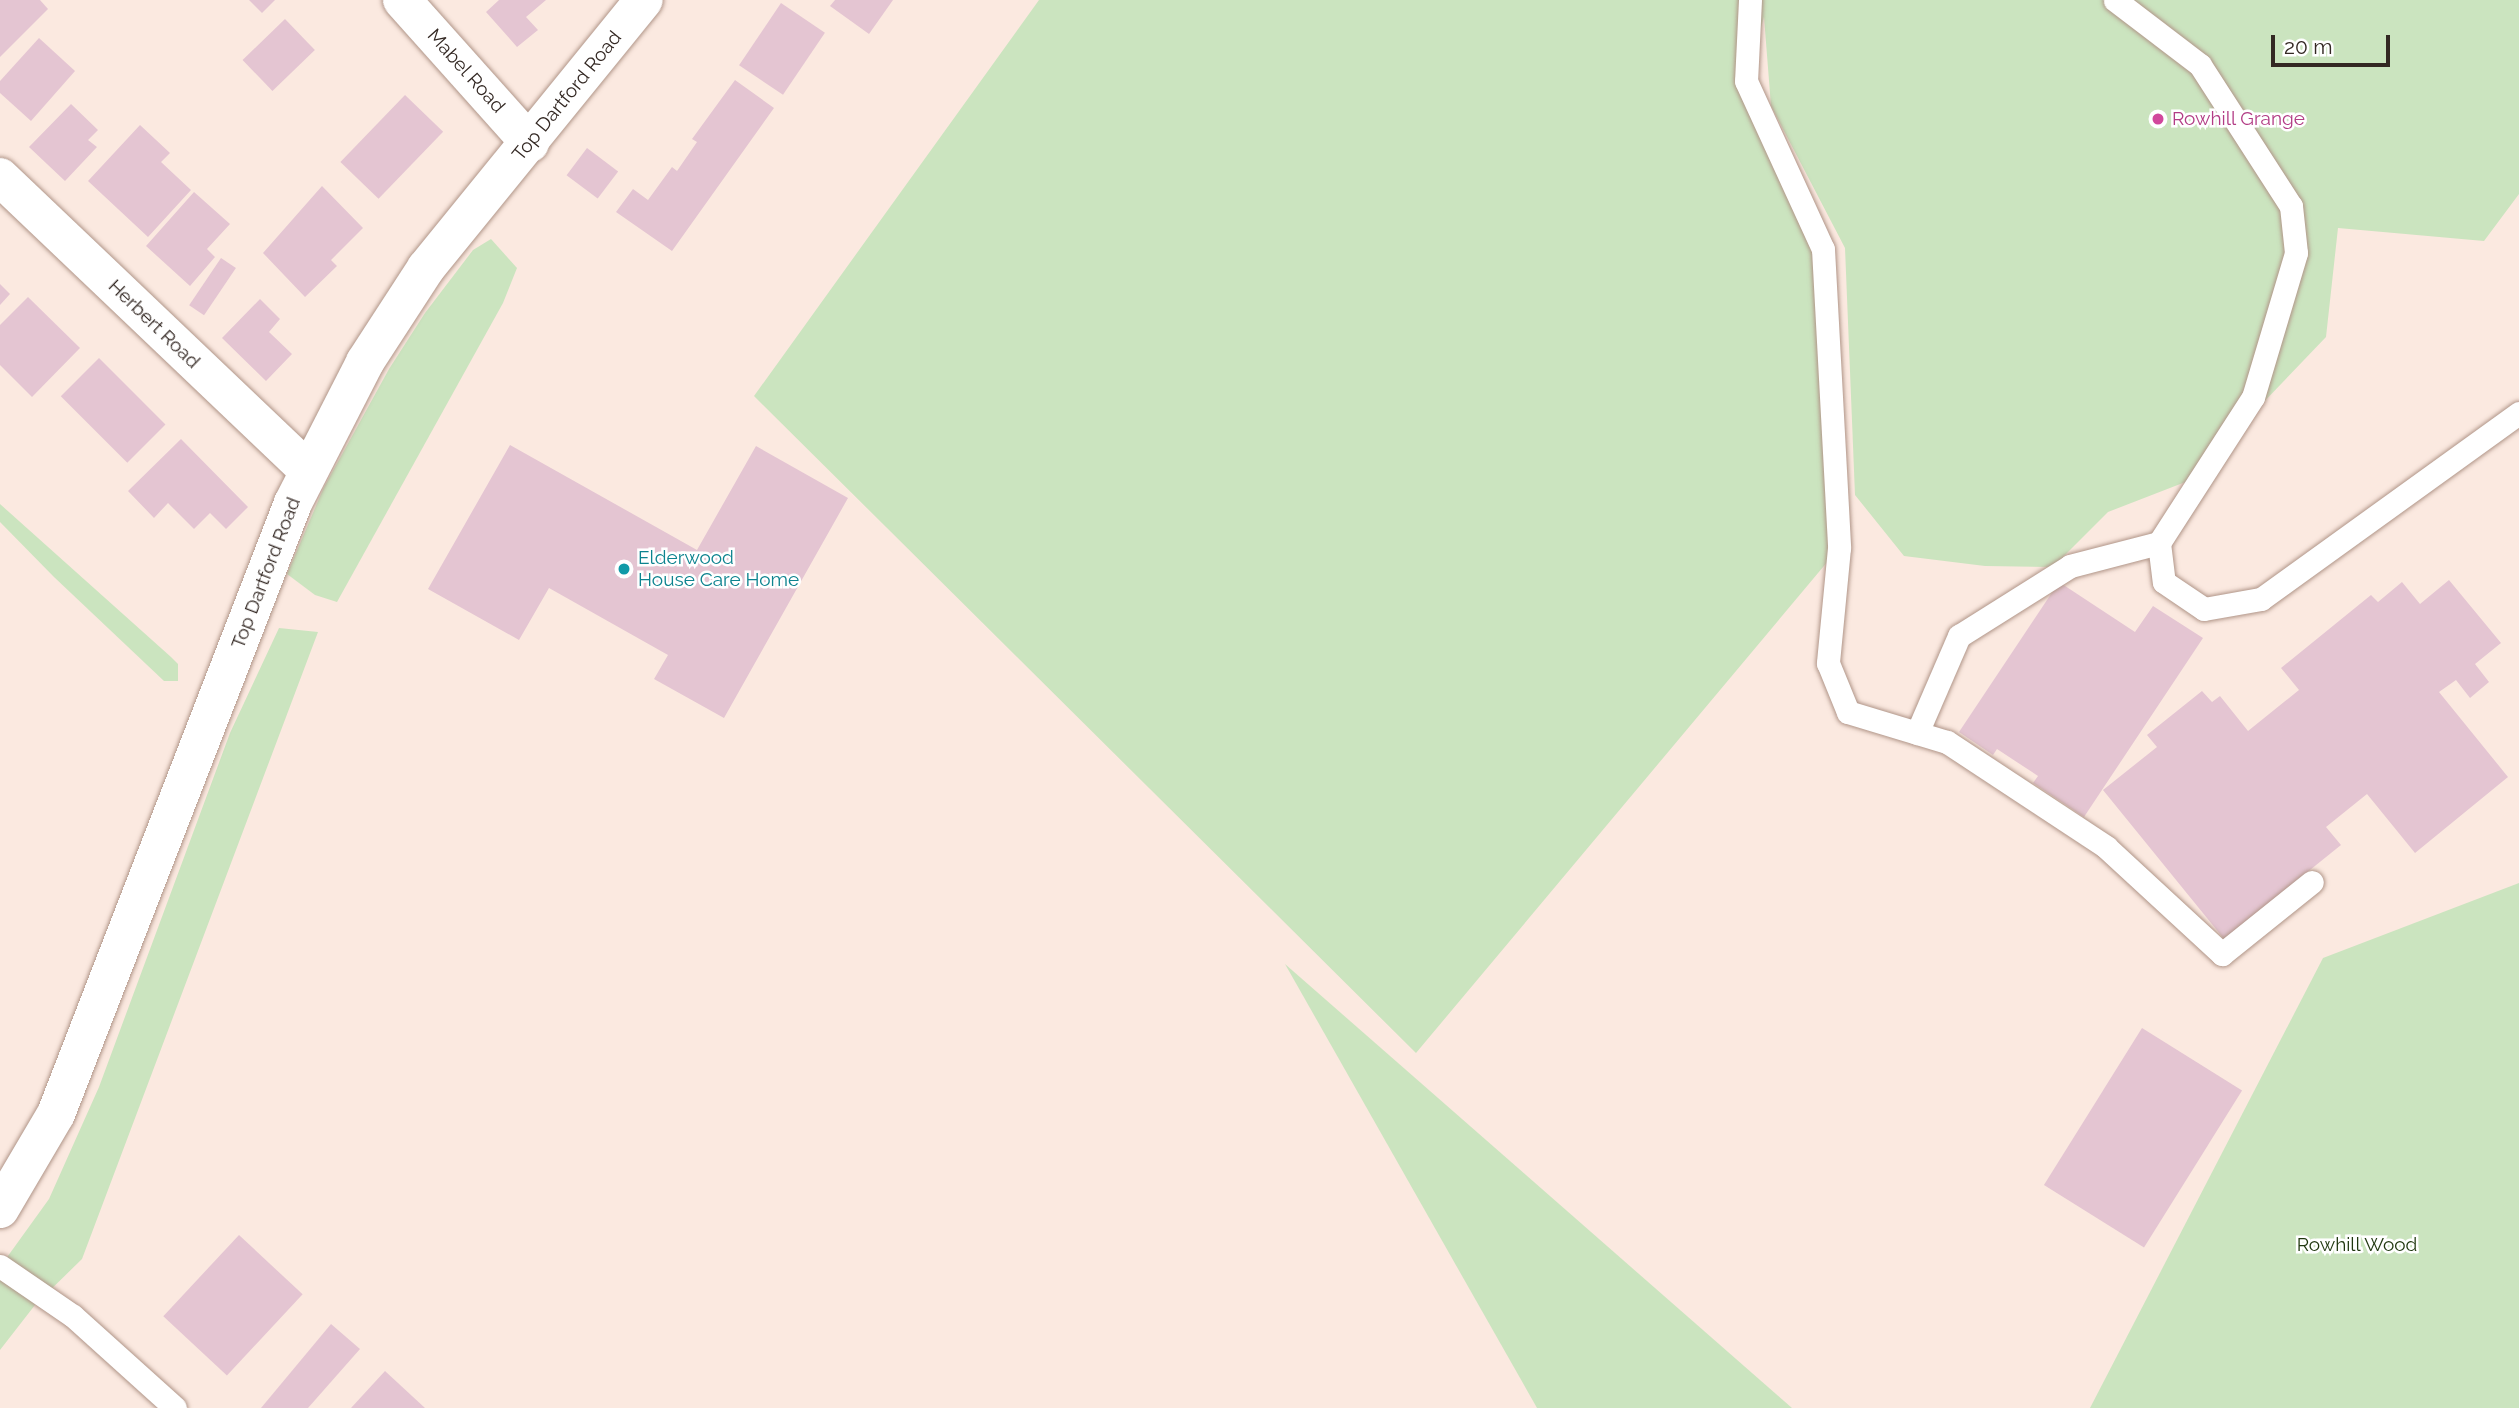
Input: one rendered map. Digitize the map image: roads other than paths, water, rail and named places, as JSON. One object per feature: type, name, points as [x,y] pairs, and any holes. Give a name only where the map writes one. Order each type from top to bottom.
[{"type":"main road","name":"Mabel Road","points":[[402,0],[530,143]]},
{"type":"main road","name":"Top Dartford Road","points":[[0,1209],[56,1114],[308,470],[365,362],[426,268],[644,0]]},
{"type":"main road","name":"Herbert Road","points":[[0,177],[308,470]]},
{"type":"lane","points":[[1750,0],[1746,81],[1823,249],[1839,548],[1828,663],[1849,712],[1947,742],[2106,847],[2222,954],[2312,882]]},
{"type":"lane","points":[[2115,0],[2200,65],[2291,206],[2296,253],[2253,397],[2159,543],[2164,582],[2204,609],[2260,599],[2519,413]]},
{"type":"lane","points":[[1917,733],[1959,636],[2070,566],[2159,543]]},
{"type":"lane","points":[[0,1266],[74,1316],[175,1408]]},
{"type":"place","name":"Rowhill Grange","points":[[2158,119]]},
{"type":"place","name":"Elderwood House Care Home","points":[[624,569]]},
{"type":"park label","name":"Rowhill Wood","points":[[2357,1245]]}]
